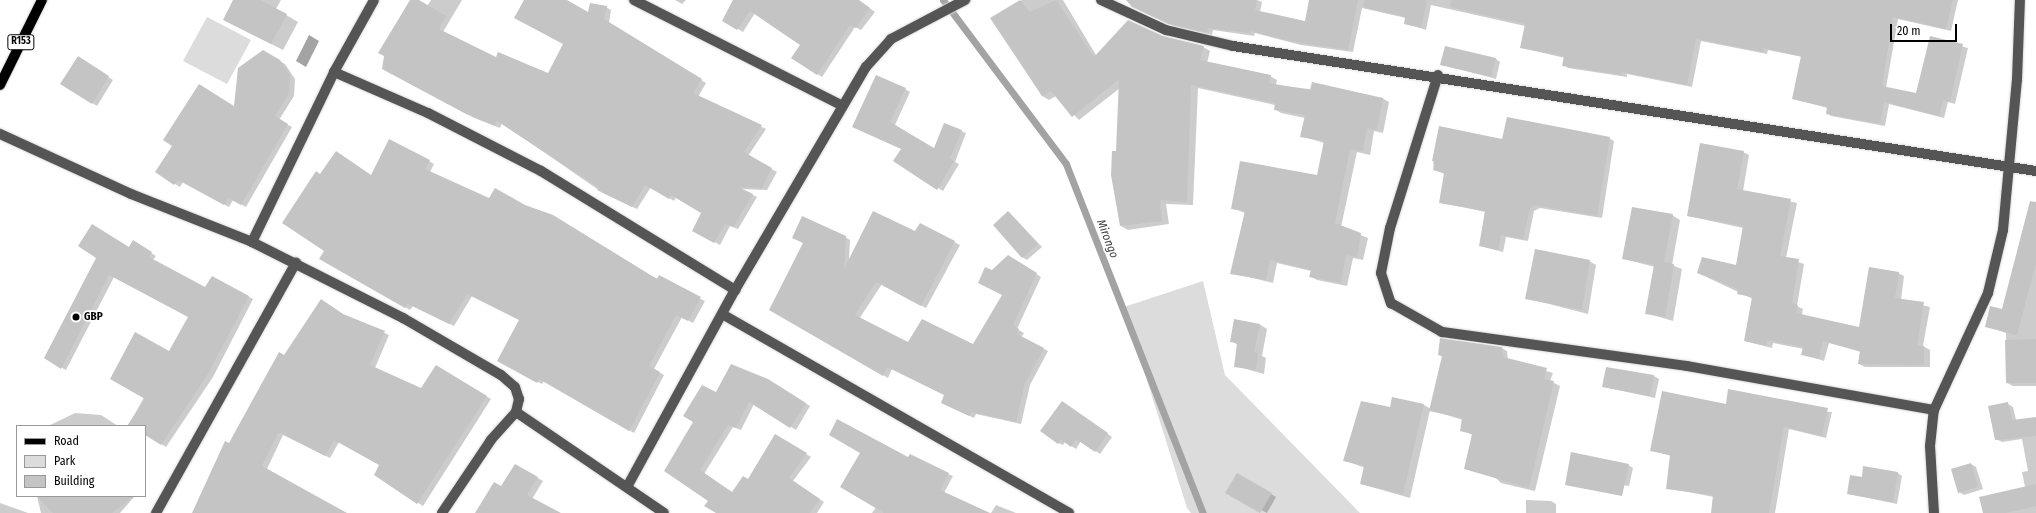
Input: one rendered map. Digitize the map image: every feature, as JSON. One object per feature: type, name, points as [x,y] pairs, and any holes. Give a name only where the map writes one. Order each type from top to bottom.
[{"type":"main road","name":"R153","points":[[0,85],[42,0]]},
{"type":"street","points":[[252,242],[334,72],[374,0]]},
{"type":"street","points":[[634,0],[842,106]]},
{"type":"street","points":[[627,487],[735,290],[866,67],[891,39],[964,0]]},
{"type":"street","points":[[1101,0],[1166,30],[1198,39],[1438,75],[1722,123],[2010,164],[2036,171]]},
{"type":"street","points":[[1934,513],[1930,446],[1934,410],[1988,293],[2003,230],[2010,164],[2020,0]]},
{"type":"street","points":[[334,72],[428,113],[542,171],[735,290]]},
{"type":"street","points":[[1438,75],[1390,228],[1381,273],[1391,303],[1417,320],[1448,333],[1687,366],[1934,410]]},
{"type":"street","points":[[0,134],[131,194],[252,242],[296,263],[403,318],[501,375],[514,387],[519,399],[516,412],[491,440],[442,513]]},
{"type":"street","points":[[156,513],[296,263]]},
{"type":"street","points":[[722,314],[1069,513]]},
{"type":"street","points":[[516,412],[664,513]]},
{"type":"green space","points":[[207,17],[251,40],[227,84],[183,61]]},
{"type":"green space","points":[[1203,281],[1225,375],[1360,513],[1191,513],[1187,508],[1124,307]]},
{"type":"shaded area","points":[[309,35],[319,41],[306,67],[296,61]]},
{"type":"building","points":[[233,0],[260,0],[287,14],[271,44],[223,20]]},
{"type":"building","points":[[410,0],[419,0],[446,16],[439,29],[496,57],[498,52],[548,73],[563,44],[514,18],[524,0],[567,0],[588,12],[590,3],[607,6],[604,19],[702,79],[693,93],[762,125],[744,152],[772,168],[762,188],[738,187],[753,194],[733,227],[725,224],[714,243],[692,231],[701,213],[671,195],[669,199],[645,185],[632,207],[597,190],[599,188],[497,121],[495,126],[466,114],[382,69],[384,56],[378,53]]},
{"type":"building","points":[[733,0],[859,0],[870,8],[856,28],[850,25],[817,75],[791,58],[800,45],[750,11],[737,30],[722,21]]},
{"type":"building","points":[[1020,0],[1030,12],[1056,0],[1094,57],[1128,20],[1163,36],[1204,46],[1200,60],[1271,75],[1269,83],[1310,90],[1312,82],[1383,98],[1377,130],[1367,128],[1363,151],[1350,149],[1335,223],[1361,233],[1357,257],[1346,255],[1341,283],[1309,277],[1311,270],[1270,260],[1266,280],[1230,274],[1245,211],[1231,209],[1240,161],[1317,175],[1324,141],[1300,137],[1305,115],[1274,110],[1275,103],[1191,85],[1187,202],[1160,200],[1162,221],[1120,226],[1111,175],[1112,151],[1116,151],[1119,79],[1072,117],[1051,91],[1042,96],[990,18]]},
{"type":"building","points":[[1126,0],[1257,0],[1255,10],[1305,21],[1309,0],[1358,0],[1348,50],[1295,42],[1250,31],[1250,33],[1208,28],[1207,33],[1168,24],[1132,7]]},
{"type":"building","points":[[1364,0],[1427,0],[1421,28],[1404,24],[1405,17],[1363,7]]},
{"type":"building","points":[[1451,0],[1953,0],[1946,29],[1893,17],[1882,86],[1916,93],[1930,36],[1963,44],[1950,102],[1943,100],[1939,116],[1884,102],[1880,124],[1826,114],[1827,107],[1792,99],[1801,56],[1763,48],[1762,52],[1696,39],[1687,85],[1622,72],[1622,75],[1562,66],[1564,56],[1520,48],[1525,24],[1450,7]]},
{"type":"building","points":[[1445,46],[1496,58],[1491,77],[1440,65]]},
{"type":"building","points":[[263,50],[280,60],[290,75],[289,93],[275,116],[288,124],[241,205],[228,198],[224,205],[178,180],[174,185],[155,172],[172,146],[163,140],[199,84],[234,106],[238,68]]},
{"type":"building","points":[[78,56],[109,76],[92,104],[60,84]]},
{"type":"building","points":[[876,75],[906,88],[890,122],[934,148],[944,123],[962,130],[950,158],[954,161],[937,190],[893,161],[901,149],[852,127]]},
{"type":"building","points":[[1507,117],[1610,137],[1597,216],[1534,205],[1530,208],[1523,239],[1501,235],[1498,250],[1479,246],[1485,211],[1439,203],[1444,173],[1433,170],[1435,161],[1432,161],[1439,126],[1502,139]]},
{"type":"building","points":[[389,139],[430,160],[425,169],[489,198],[495,188],[525,205],[553,215],[657,279],[659,275],[701,297],[688,321],[676,315],[649,366],[660,372],[629,431],[539,379],[537,383],[497,361],[519,320],[467,294],[449,324],[408,304],[405,308],[319,259],[324,251],[282,223],[316,171],[320,174],[336,151],[371,175]]},
{"type":"building","points":[[1700,143],[1744,151],[1737,189],[1791,199],[1780,256],[1799,259],[1792,303],[1798,305],[1796,313],[1859,327],[1869,267],[1899,272],[1895,298],[1924,302],[1917,346],[1924,346],[1924,365],[1858,364],[1860,351],[1823,341],[1819,359],[1801,355],[1803,347],[1767,340],[1766,346],[1744,341],[1752,297],[1737,294],[1738,289],[1697,273],[1702,257],[1736,265],[1743,226],[1687,216]]},
{"type":"building","points":[[2030,201],[2036,202],[2036,263],[2017,335],[1985,327],[1990,306],[2002,309]]},
{"type":"building","points":[[1632,207],[1673,214],[1664,262],[1674,264],[1665,317],[1645,314],[1654,265],[1622,259]]},
{"type":"building","points":[[873,211],[915,231],[920,223],[955,241],[921,306],[876,282],[855,315],[908,342],[922,319],[973,344],[1002,295],[978,283],[985,267],[992,270],[1008,255],[1037,273],[1013,325],[1019,329],[1017,334],[1044,348],[1025,383],[1016,422],[971,412],[969,416],[941,403],[944,395],[887,367],[883,376],[769,310],[803,243],[792,238],[802,216],[846,236],[844,269]]},
{"type":"building","points":[[1008,211],[1038,244],[1022,258],[993,225]]},
{"type":"building","points":[[92,224],[129,247],[133,240],[152,252],[149,257],[205,287],[212,276],[249,296],[208,374],[161,445],[146,436],[146,425],[128,425],[145,399],[110,379],[135,332],[169,351],[188,317],[109,275],[61,369],[44,358],[96,258],[78,246]]},
{"type":"building","points":[[1535,249],[1590,260],[1582,310],[1525,299]]},
{"type":"building","points":[[321,299],[343,314],[385,331],[370,365],[421,388],[436,365],[487,396],[417,504],[374,475],[379,465],[334,440],[325,456],[281,433],[278,433],[262,466],[347,513],[192,513],[225,441],[229,443],[279,352],[284,355]]},
{"type":"building","points":[[1234,319],[1260,324],[1254,352],[1258,353],[1256,370],[1234,367],[1237,343],[1230,342]]},
{"type":"building","points":[[1440,338],[1502,347],[1503,357],[1547,368],[1544,379],[1554,381],[1529,488],[1464,469],[1472,434],[1460,431],[1462,418],[1429,411],[1442,356],[1438,355]]},
{"type":"building","points":[[2036,339],[2036,383],[2006,383],[2005,340]]},
{"type":"building","points":[[731,364],[768,379],[806,403],[790,428],[749,402],[736,428],[728,425],[700,470],[732,492],[743,476],[748,479],[775,434],[807,453],[789,478],[820,499],[810,513],[716,513],[704,506],[708,501],[664,471],[693,422],[683,416],[702,385],[716,392]]},
{"type":"building","points":[[1606,367],[1654,375],[1650,396],[1602,387]]},
{"type":"building","points":[[1728,389],[1828,408],[1822,436],[1784,427],[1769,513],[1711,513],[1713,495],[1666,489],[1670,455],[1650,451],[1662,391],[1726,404]]},
{"type":"building","points":[[1392,397],[1424,404],[1403,494],[1360,484],[1364,466],[1343,461],[1361,401],[1390,407]]},
{"type":"building","points":[[1062,401],[1108,433],[1095,452],[1076,439],[1071,447],[1060,439],[1058,444],[1040,431]]},
{"type":"building","points":[[2008,402],[2012,420],[2036,417],[2036,436],[1995,440],[1988,406]]},
{"type":"building","points":[[837,419],[908,457],[910,454],[949,473],[940,490],[990,513],[884,513],[840,487],[860,453],[829,435]]},
{"type":"building","points":[[1571,452],[1629,464],[1622,496],[1565,485]]},
{"type":"building","points":[[1971,463],[1978,487],[1958,493],[1951,469]]},
{"type":"building","points":[[515,464],[538,477],[527,495],[561,513],[475,513],[494,482],[501,486]]},
{"type":"building","points":[[1863,466],[1898,472],[1893,502],[1847,494],[1850,475],[1862,477]]},
{"type":"building","points":[[1237,473],[1272,493],[1260,513],[1225,493]]},
{"type":"building","points":[[2036,484],[2036,506],[2005,513],[1983,513],[1979,497]]},
{"type":"building","points":[[38,497],[133,497],[112,513],[53,513]]},
{"type":"waterway","name":"Mirongo","points":[[943,0],[1066,164],[1203,513]]},
{"type":"place","name":"GBP","points":[[76,317]]}]
